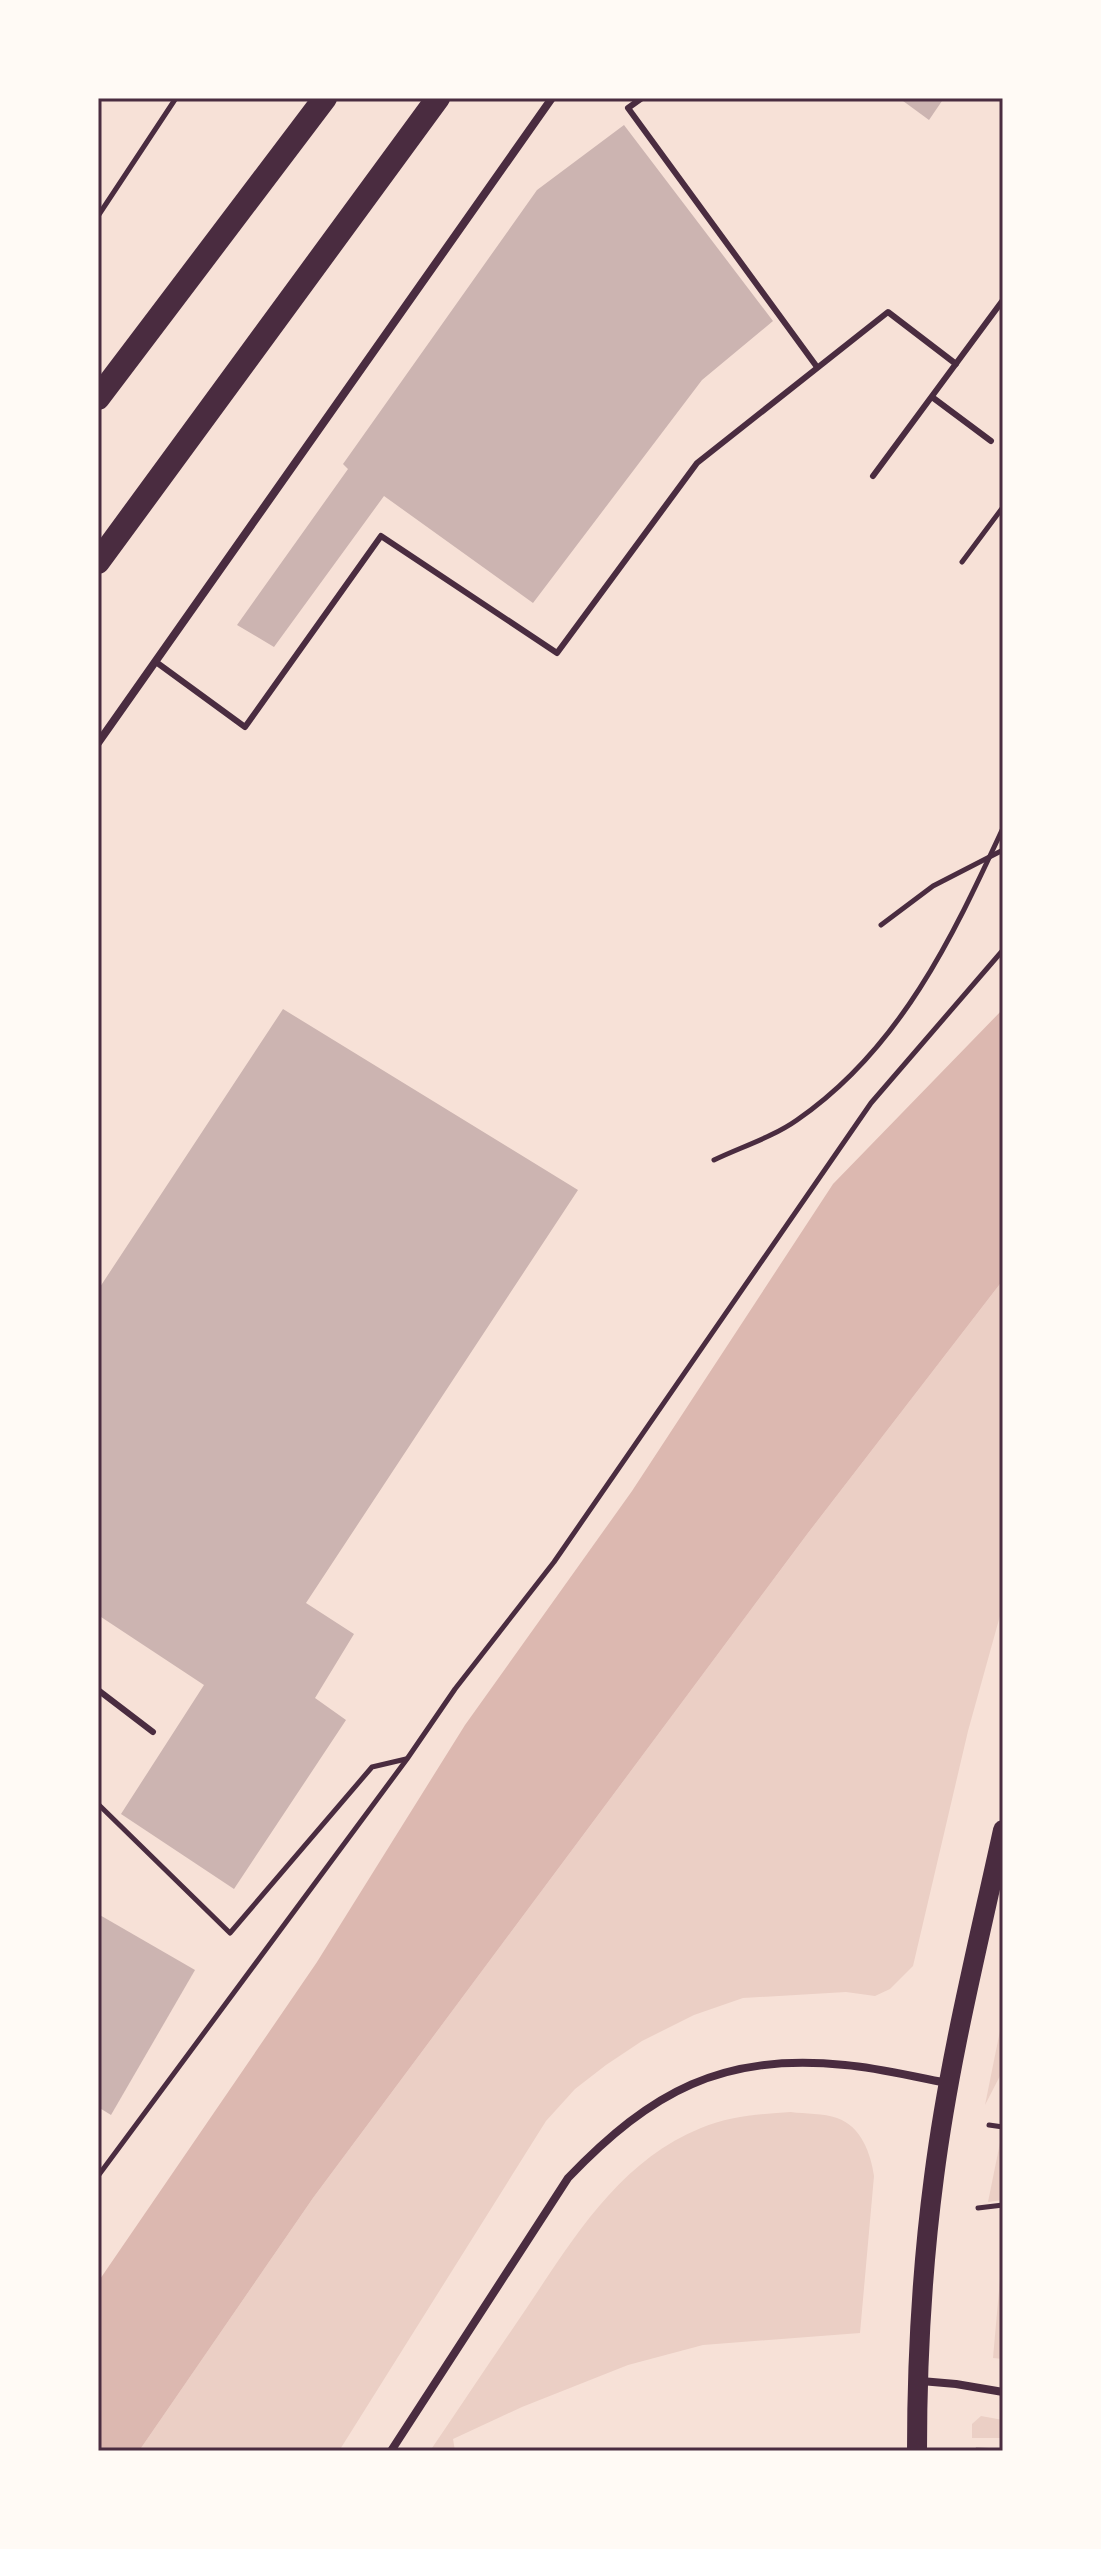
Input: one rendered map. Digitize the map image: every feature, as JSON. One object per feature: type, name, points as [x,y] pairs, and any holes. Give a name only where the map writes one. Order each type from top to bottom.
[{"type":"highway","points":[[98,398],[325,98]]},
{"type":"highway","points":[[98,562],[438,98]]},
{"type":"main road","points":[[917,2451],[917,2381],[934,2178],[948,2083],[1003,1830]]},
{"type":"street","points":[[98,743],[552,98]]},
{"type":"street","points":[[391,2451],[568,2178],[605,2140],[665,2096],[722,2073],[780,2064],[846,2065],[948,2083]]},
{"type":"street","points":[[917,2381],[1003,2392]]},
{"type":"lane","points":[[642,98],[628,108],[817,367]]},
{"type":"lane","points":[[873,476],[1003,300]]},
{"type":"lane","points":[[156,662],[245,727],[381,536],[557,653],[697,463],[888,312],[956,364]]},
{"type":"lane","points":[[932,397],[991,441]]},
{"type":"lane","points":[[98,1690],[153,1732]]},
{"type":"path","points":[[98,216],[176,98]]},
{"type":"path","points":[[962,562],[1003,507]]},
{"type":"path","points":[[714,1160],[794,1122],[828,1098],[867,1060],[913,1002],[1003,828]]},
{"type":"path","points":[[881,925],[933,886],[1003,850]]},
{"type":"path","points":[[98,2176],[407,1759],[455,1689],[554,1562],[871,1103],[1003,950]]},
{"type":"path","points":[[98,1804],[230,1933],[372,1767],[407,1759]]},
{"type":"path","points":[[989,2125],[1003,2127]]},
{"type":"path","points":[[978,2208],[1003,2205]]},
{"type":"shaded area","points":[[1003,1009],[1003,1280],[808,1533],[313,2198],[139,2451],[98,2451],[98,2282],[317,1962],[465,1725],[632,1491],[833,1184]]},
{"type":"shaded area","points":[[1003,1280],[1003,1605],[968,1731],[913,1966],[890,1989],[875,1996],[846,1992],[743,1998],[694,2015],[642,2041],[575,2089],[546,2121],[339,2451],[139,2451],[313,2198],[808,1533]]},
{"type":"shaded area","points":[[1003,2016],[1003,2070],[985,2105]]},
{"type":"shaded area","points":[[791,2112],[826,2115],[845,2122],[858,2134],[870,2159],[874,2176],[860,2333],[703,2345],[628,2365],[522,2407],[453,2439],[455,2451],[430,2451],[580,2230],[622,2181],[672,2142],[701,2128],[734,2118]]},
{"type":"shaded area","points":[[1002,2133],[1003,2200],[988,2202]]},
{"type":"shaded area","points":[[1003,2246],[1003,2359],[993,2358]]},
{"type":"shaded area","points":[[981,2416],[1003,2420],[1003,2438],[972,2438],[972,2424]]},
{"type":"building","points":[[899,98],[944,98],[929,120]]},
{"type":"building","points":[[624,125],[773,321],[702,380],[533,603],[384,496],[274,647],[237,625],[348,469],[343,464],[537,190]]},
{"type":"building","points":[[283,1009],[578,1190],[306,1603],[354,1634],[315,1698],[346,1720],[234,1889],[121,1814],[204,1685],[98,1615],[98,1290]]},
{"type":"building","points":[[98,1914],[195,1970],[111,2115],[98,2107]]},
{"type":"building","points":[[976,2447],[1002,2449],[1002,2451],[975,2451]]}]
